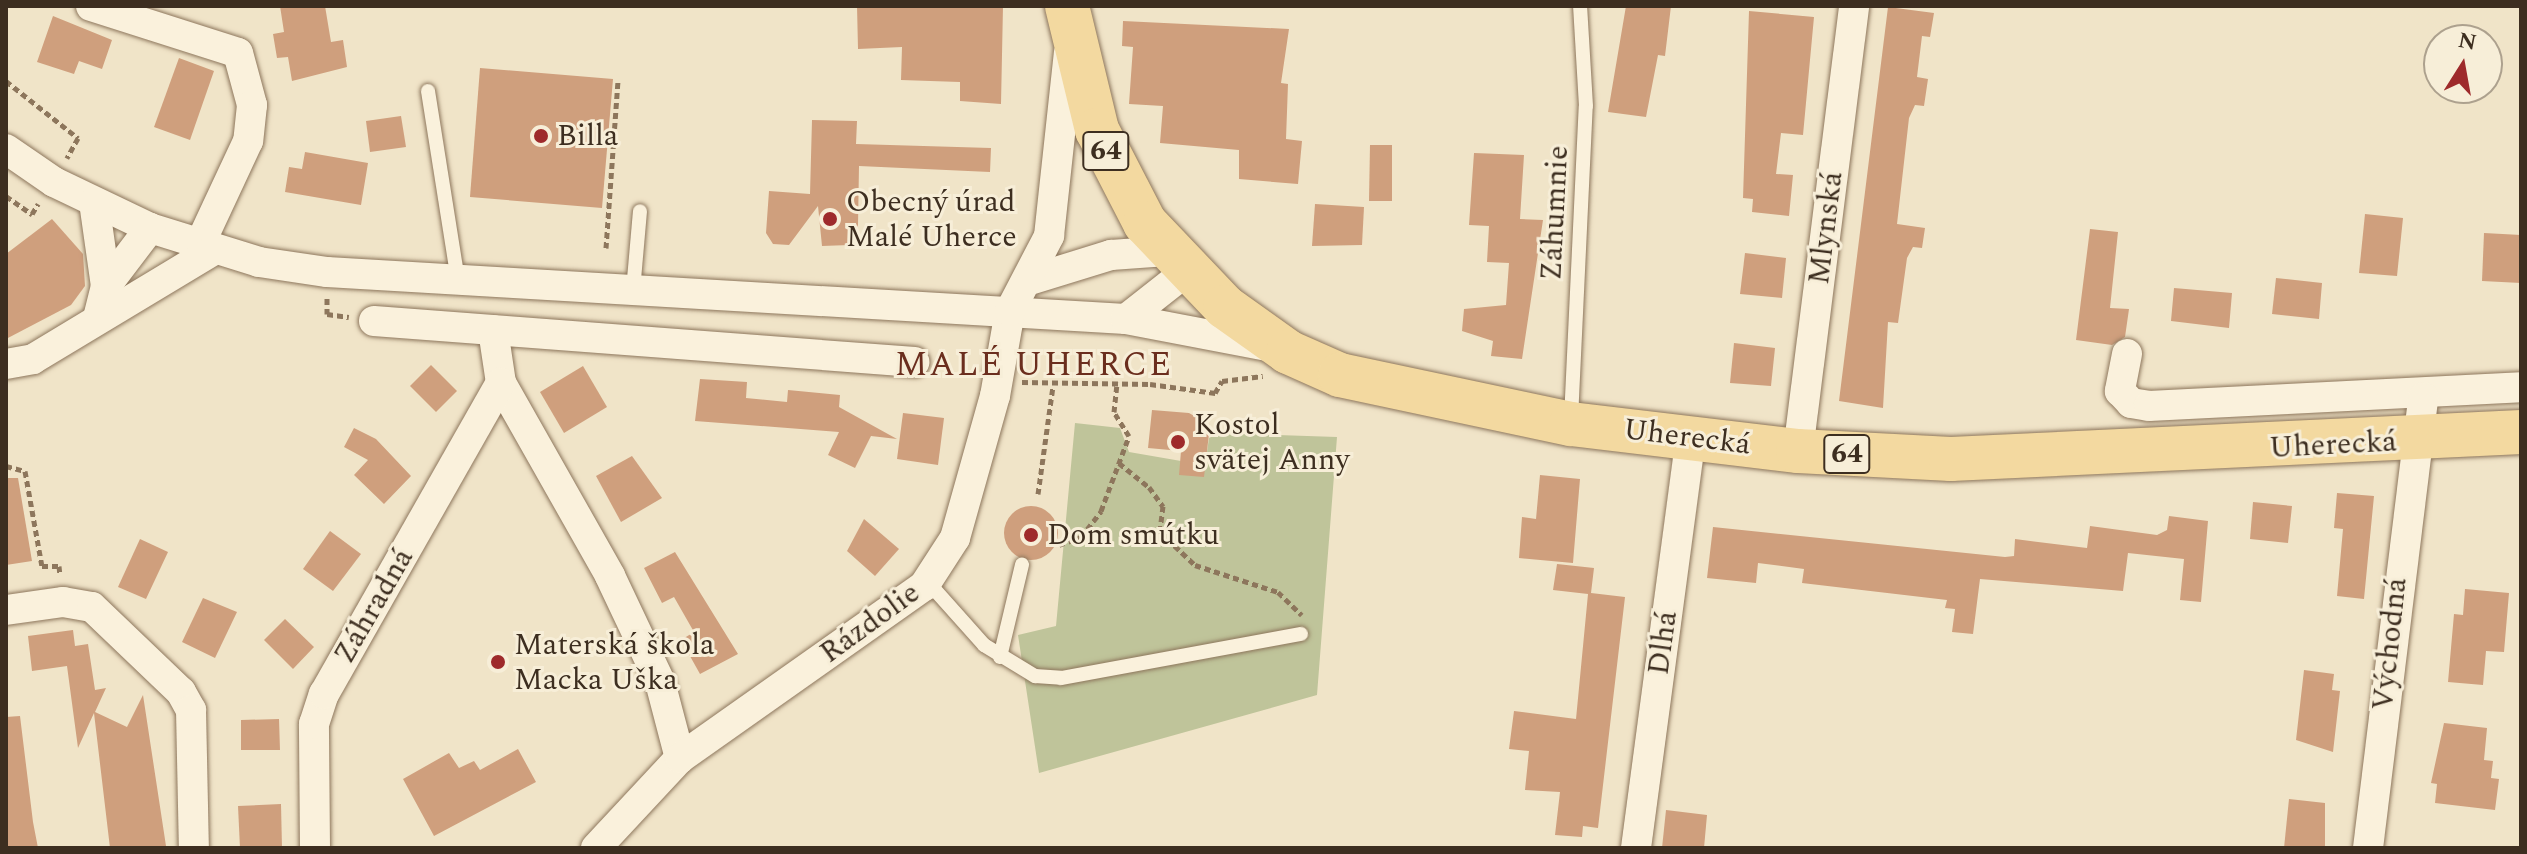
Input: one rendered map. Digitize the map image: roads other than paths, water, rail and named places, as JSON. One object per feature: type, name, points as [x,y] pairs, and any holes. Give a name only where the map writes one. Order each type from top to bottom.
[{"type":"main road","name":"Uherecká","points":[[1069,23],[1110,162],[1177,261],[1280,363],[1385,388],[1571,424],[1798,451],[1951,459],[2418,440],[2521,432]]},
{"type":"street","points":[[91,6],[238,53],[252,105],[248,141],[205,249],[141,292],[103,300]]},
{"type":"street","name":"Mlynská","points":[[1798,451],[1854,6]]},
{"type":"street","points":[[1010,311],[1030,280],[1056,193],[1069,23]]},
{"type":"street","points":[[6,149],[54,182],[150,228],[205,249],[327,272],[1126,319],[1192,326],[1280,363]]},
{"type":"street","points":[[94,202],[103,300]]},
{"type":"street","points":[[141,292],[150,228]]},
{"type":"street","points":[[6,364],[33,359],[103,300],[150,228]]},
{"type":"street","points":[[1030,280],[1111,255],[1177,261]]},
{"type":"street","points":[[1126,319],[1177,261]]},
{"type":"street","name":"Rázdolie","points":[[596,848],[680,758],[927,581],[955,538],[973,478],[1010,311]]},
{"type":"street","points":[[374,321],[914,362]]},
{"type":"street","points":[[493,330],[501,383],[616,589],[660,682],[680,758]]},
{"type":"street","points":[[2127,354],[2120,391],[2131,403],[2149,406],[2423,397],[2521,387]]},
{"type":"street","name":"Záhradná","points":[[315,848],[314,724],[324,694],[501,383]]},
{"type":"street","name":"Východná","points":[[2368,848],[2423,397]]},
{"type":"street","name":"Dlhá","points":[[1636,848],[1691,437]]},
{"type":"street","points":[[6,610],[63,602],[92,607],[181,692],[191,710],[194,848]]},
{"type":"lane","name":"Záhumnie","points":[[1571,424],[1586,106],[1580,6]]},
{"type":"lane","points":[[428,91],[458,280]]},
{"type":"lane","points":[[633,292],[640,211]]},
{"type":"lane","points":[[1000,657],[1022,565]]},
{"type":"lane","points":[[927,581],[1000,657],[1035,676],[1061,678],[1301,634]]},
{"type":"place","name":"Billa","points":[[541,136]]},
{"type":"place","name":"Obecný úrad Malé Uherce","points":[[830,219]]},
{"type":"place","name":"Kostol svätej Anny","points":[[1178,442]]},
{"type":"place","name":"Dom smútku","points":[[1031,535]]},
{"type":"place","name":"Materská škola Macka Uška","points":[[498,662]]},
{"type":"district","name":"MALÉ UHERCE","points":[[1034,366]]}]
